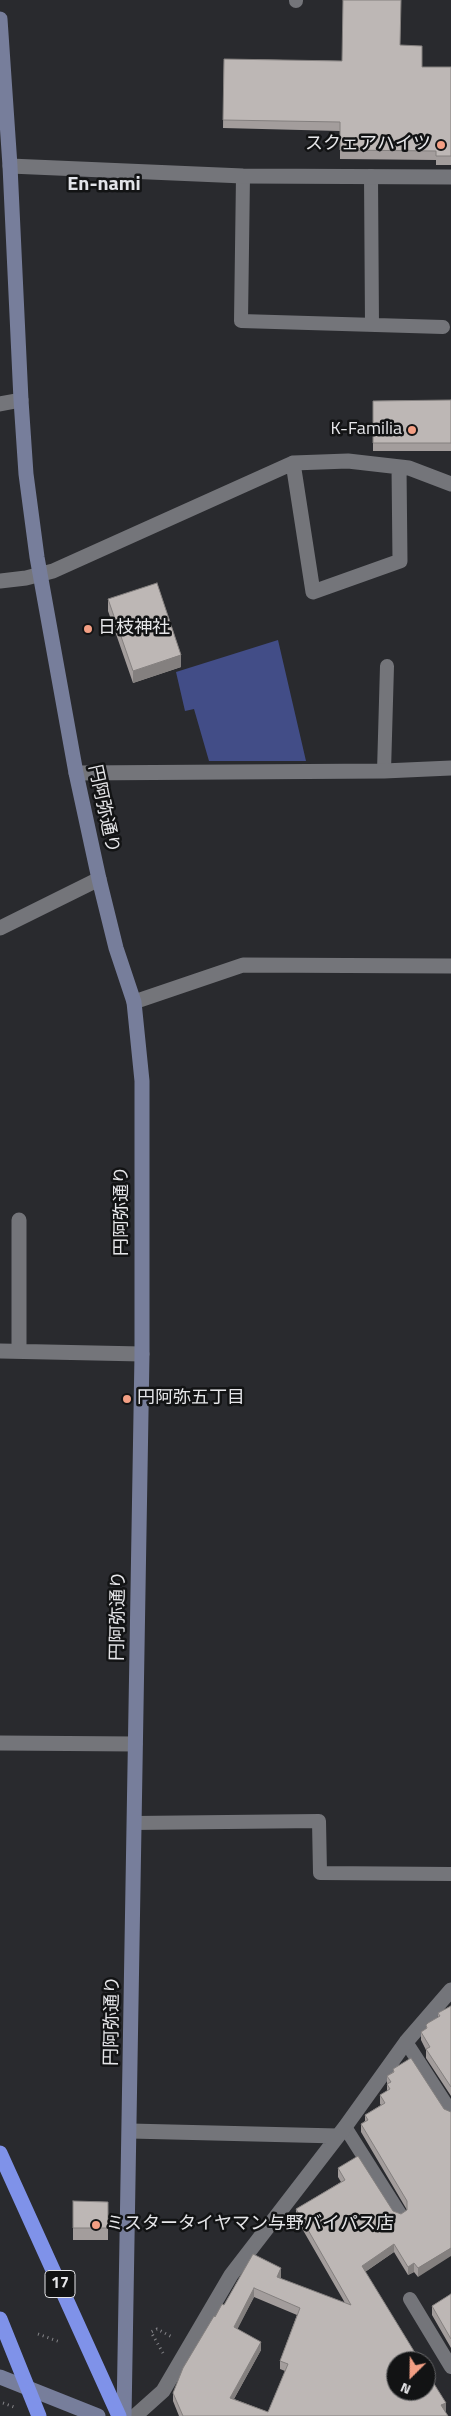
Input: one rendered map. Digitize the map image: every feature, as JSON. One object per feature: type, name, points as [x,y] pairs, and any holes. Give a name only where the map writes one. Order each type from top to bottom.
[{"type":"highway","name":"17","points":[[0,2153],[119,2416]]},
{"type":"highway","points":[[0,2319],[39,2416]]},
{"type":"street","name":"円阿弥通り","points":[[0,19],[4,125],[10,166],[20,400],[26,474],[40,575],[76,773],[116,948],[134,1002],[142,1081],[142,1354],[124,2416]]},
{"type":"street","points":[[10,166],[243,176],[451,177]]},
{"type":"street","points":[[0,404],[20,400]]},
{"type":"street","points":[[0,581],[40,575],[53,571],[293,463],[348,461],[409,468],[451,484]]},
{"type":"street","points":[[293,463],[313,592],[400,561],[399,467]]},
{"type":"street","points":[[76,773],[384,771],[451,768]]},
{"type":"street","points":[[0,928],[99,879]]},
{"type":"street","points":[[134,1002],[243,965],[451,966]]},
{"type":"street","points":[[19,1220],[19,1351]]},
{"type":"street","points":[[0,1351],[142,1354]]},
{"type":"street","points":[[0,1743],[136,1744]]},
{"type":"street","points":[[135,2416],[163,2391],[231,2275],[342,2132],[406,2042],[451,1990]]},
{"type":"street","points":[[130,2131],[342,2132]]},
{"type":"street","points":[[0,2377],[98,2416]]},
{"type":"lane","points":[[243,176],[241,321],[443,327]]},
{"type":"lane","points":[[371,176],[372,325]]},
{"type":"lane","points":[[384,771],[386,666]]},
{"type":"lane","points":[[134,1823],[320,1821],[320,1873],[451,1874]]},
{"type":"lane","points":[[406,2042],[451,2112]]},
{"type":"lane","points":[[342,2132],[400,2214]]},
{"type":"lane","points":[[410,2299],[451,2367]]},
{"type":"path","points":[[166,2357],[151,2332],[157,2329],[176,2340]]},
{"type":"path","points":[[38,2334],[60,2342]]},
{"type":"shaded area","points":[[278,640],[306,761],[209,761],[194,709],[185,711],[176,672]]},
{"type":"building","points":[[343,0],[401,0],[400,45],[422,46],[422,67],[451,67],[451,156],[436,156],[436,151],[340,150],[340,122],[223,120],[224,59],[342,61]]},
{"type":"building","name":"K-Familia","points":[[451,400],[451,443],[373,443],[373,401]]},
{"type":"building","points":[[157,583],[181,655],[133,671],[108,599]]},
{"type":"building","points":[[451,2006],[451,2087],[426,2049],[430,2047],[421,2032],[427,2028],[426,2025],[428,2023],[440,2016],[438,2013]]},
{"type":"building","points":[[411,2058],[444,2109],[451,2112],[451,2248],[418,2268],[414,2263],[408,2267],[394,2244],[362,2266],[414,2351],[386,2351],[386,2401],[436,2401],[436,2387],[446,2403],[441,2405],[448,2416],[183,2416],[173,2393],[183,2368],[214,2316],[222,2304],[224,2305],[253,2254],[281,2268],[277,2277],[351,2305],[296,2209],[345,2180],[338,2168],[358,2156],[393,2211],[401,2214],[407,2210],[407,2201],[361,2124],[368,2120],[365,2115],[385,2103],[380,2095],[390,2089],[387,2084],[391,2082],[387,2076],[394,2072],[393,2069]],"holes":[[[254,2288],[300,2308],[280,2361],[288,2364],[268,2412],[230,2398],[261,2342],[234,2327]]]},
{"type":"building","points":[[73,2201],[108,2202],[108,2228],[73,2228]]},
{"type":"building","points":[[451,2294],[451,2339],[432,2306]]},
{"type":"place","name":"スクェアハイツ","points":[[441,145]]},
{"type":"place","name":"K-Familia","points":[[412,430]]},
{"type":"place","name":"日枝神社","points":[[88,629]]},
{"type":"place","name":"円阿弥五丁目","points":[[127,1399]]},
{"type":"place","name":"ミスタータイヤマン与野バイパス店","points":[[96,2225]]},
{"type":"district","name":"En-nami","points":[[104,185]]}]
